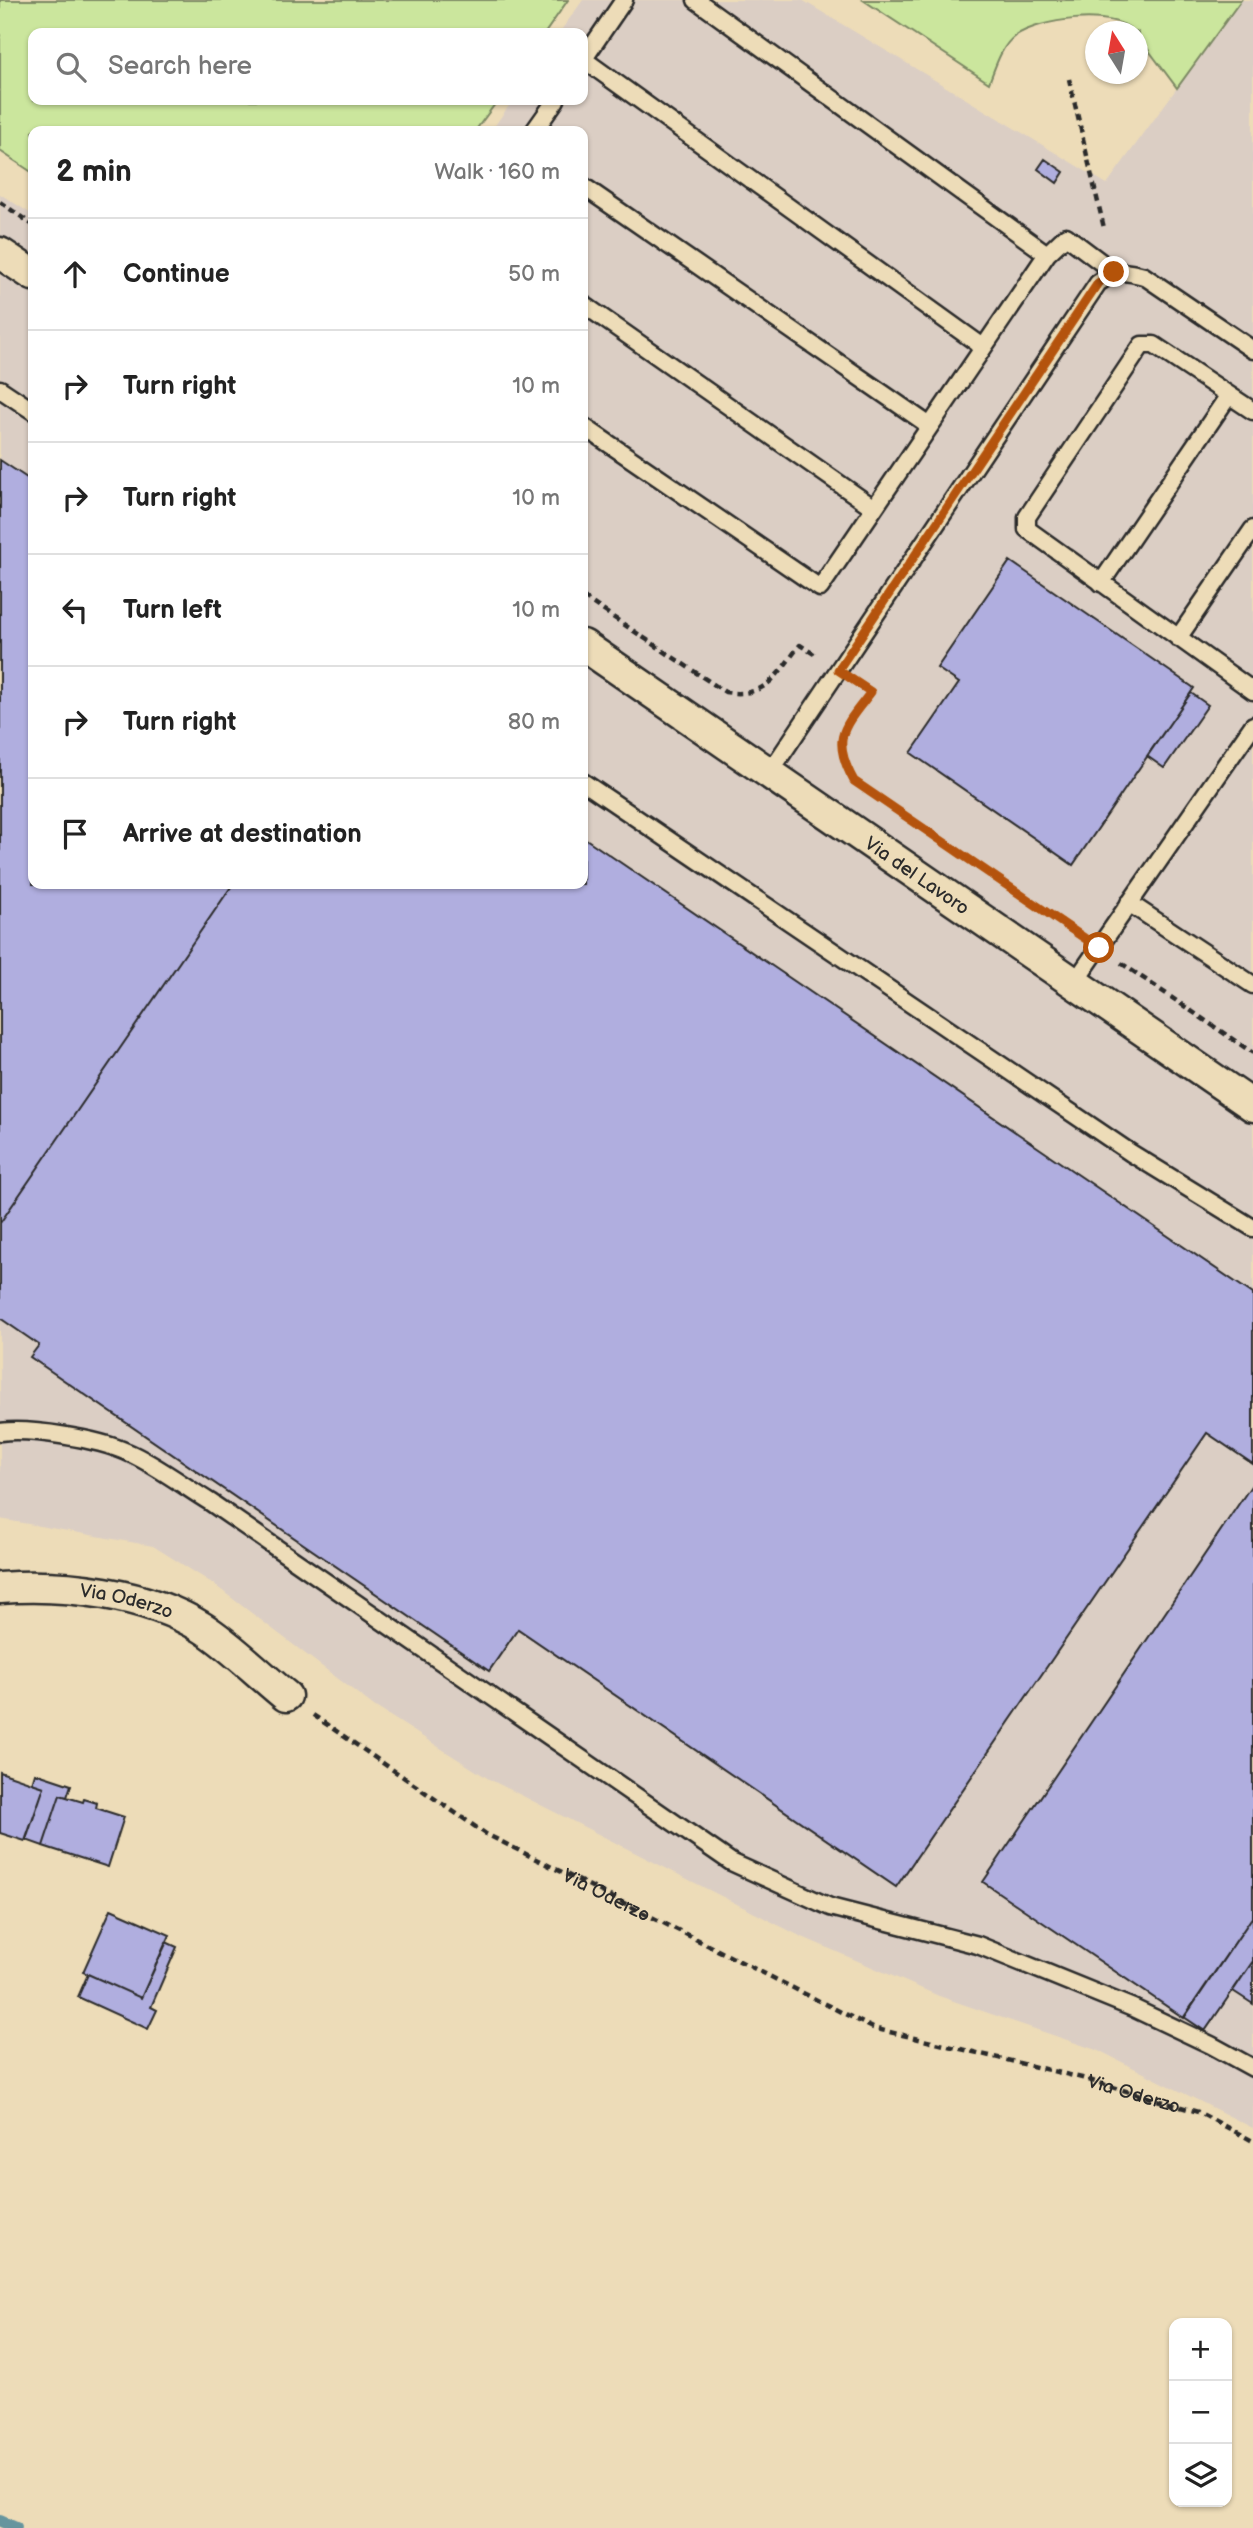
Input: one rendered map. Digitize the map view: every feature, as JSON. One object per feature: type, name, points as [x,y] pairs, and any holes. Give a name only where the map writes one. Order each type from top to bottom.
[{"type":"street","points":[[0,253],[28,272]]},
{"type":"street","name":"Via del Lavoro","points":[[588,648],[1253,1106]]},
{"type":"street","name":"Via Oderzo","points":[[0,1588],[26,1586],[96,1591],[164,1609],[203,1628],[286,1696]]},
{"type":"lane","points":[[588,53],[624,0]]},
{"type":"lane","points":[[696,0],[1047,254]]},
{"type":"lane","points":[[588,64],[984,347]]},
{"type":"lane","points":[[538,126],[552,105]]},
{"type":"lane","points":[[588,189],[930,426]]},
{"type":"lane","points":[[588,429],[820,588],[1047,254],[1066,236],[1114,272]]},
{"type":"lane","points":[[770,772],[1098,283],[1114,272],[1144,276],[1253,350]]},
{"type":"lane","points":[[588,308],[874,508]]},
{"type":"lane","points":[[1253,411],[1154,345],[1142,345],[1027,517],[1027,529],[1253,691]]},
{"type":"lane","points":[[0,389],[28,408]]},
{"type":"lane","points":[[1101,583],[1229,395]]},
{"type":"lane","points":[[1178,638],[1253,529]]},
{"type":"lane","points":[[1074,982],[1253,725]]},
{"type":"lane","points":[[588,785],[1131,1153],[1253,1228]]},
{"type":"lane","points":[[1129,903],[1253,985]]},
{"type":"lane","points":[[0,1432],[11,1430],[75,1437],[127,1451],[210,1502],[731,1862],[830,1907],[978,1945],[1133,2008],[1253,2068]]},
{"type":"path","points":[[1069,79],[1114,272]]},
{"type":"path","points":[[0,202],[28,222]]},
{"type":"path","points":[[588,600],[725,692],[741,695],[768,686],[800,645],[871,692],[844,727],[841,748],[844,762],[854,781],[1253,1053]]},
{"type":"path","name":"Via Oderzo","points":[[286,1696],[486,1834],[873,2028],[1082,2078],[1198,2112],[1253,2141]]},
{"type":"shaded area","points":[[583,0],[802,0],[1107,184],[1241,0],[1253,0],[1253,2128],[1102,2052],[939,1996],[800,1936],[489,1779],[374,1706],[212,1583],[153,1546],[0,1519],[0,194],[28,212],[28,889],[588,889],[588,126],[495,126],[509,105],[588,105],[588,28],[563,28]]},
{"type":"green space","points":[[0,0],[568,0],[548,28],[28,28],[28,105],[494,105],[479,126],[28,126],[28,170],[0,151]]},
{"type":"green space","points":[[863,0],[1241,0],[1177,88],[1148,49],[1148,21],[1093,18],[1057,21],[1015,36],[1006,45],[989,83]]},
{"type":"building","points":[[1045,159],[1064,172],[1057,183],[1038,169]]},
{"type":"building","points":[[0,460],[28,479],[28,889],[230,889],[0,1223]]},
{"type":"building","points":[[1010,561],[1194,688],[1073,865],[911,753],[959,683],[937,668]]},
{"type":"building","points":[[1191,693],[1208,705],[1164,768],[1147,756]]},
{"type":"building","points":[[588,840],[1253,1294],[1253,1464],[1207,1433],[896,1887],[518,1629],[489,1671],[30,1357],[39,1345],[0,1318],[0,1223],[230,889],[588,889]]},
{"type":"building","points":[[1253,1483],[1253,1916],[1184,2018],[983,1882]]},
{"type":"building","points":[[0,1772],[44,1787],[25,1841],[0,1833]]},
{"type":"building","points":[[35,1773],[71,1785],[67,1797],[60,1795],[43,1846],[26,1840],[44,1787],[32,1783]]},
{"type":"building","points":[[60,1795],[97,1803],[96,1808],[124,1817],[108,1867],[43,1846]]},
{"type":"building","points":[[111,1909],[170,1935],[141,1998],[83,1972]]},
{"type":"building","points":[[1253,1916],[1253,1961],[1205,2031],[1184,2017]]},
{"type":"building","points":[[166,1942],[177,1947],[151,2007],[157,2010],[148,2029],[78,1997],[88,1974],[141,1998]]},
{"type":"building","points":[[1253,1961],[1253,2004],[1233,1991]]},
{"type":"waterway","points":[[0,2521],[16,2528]]},
{"type":"route","points":[[1099,948],[854,781],[844,762],[841,748],[844,727],[871,692],[838,670],[1098,283],[1114,272]]}]
